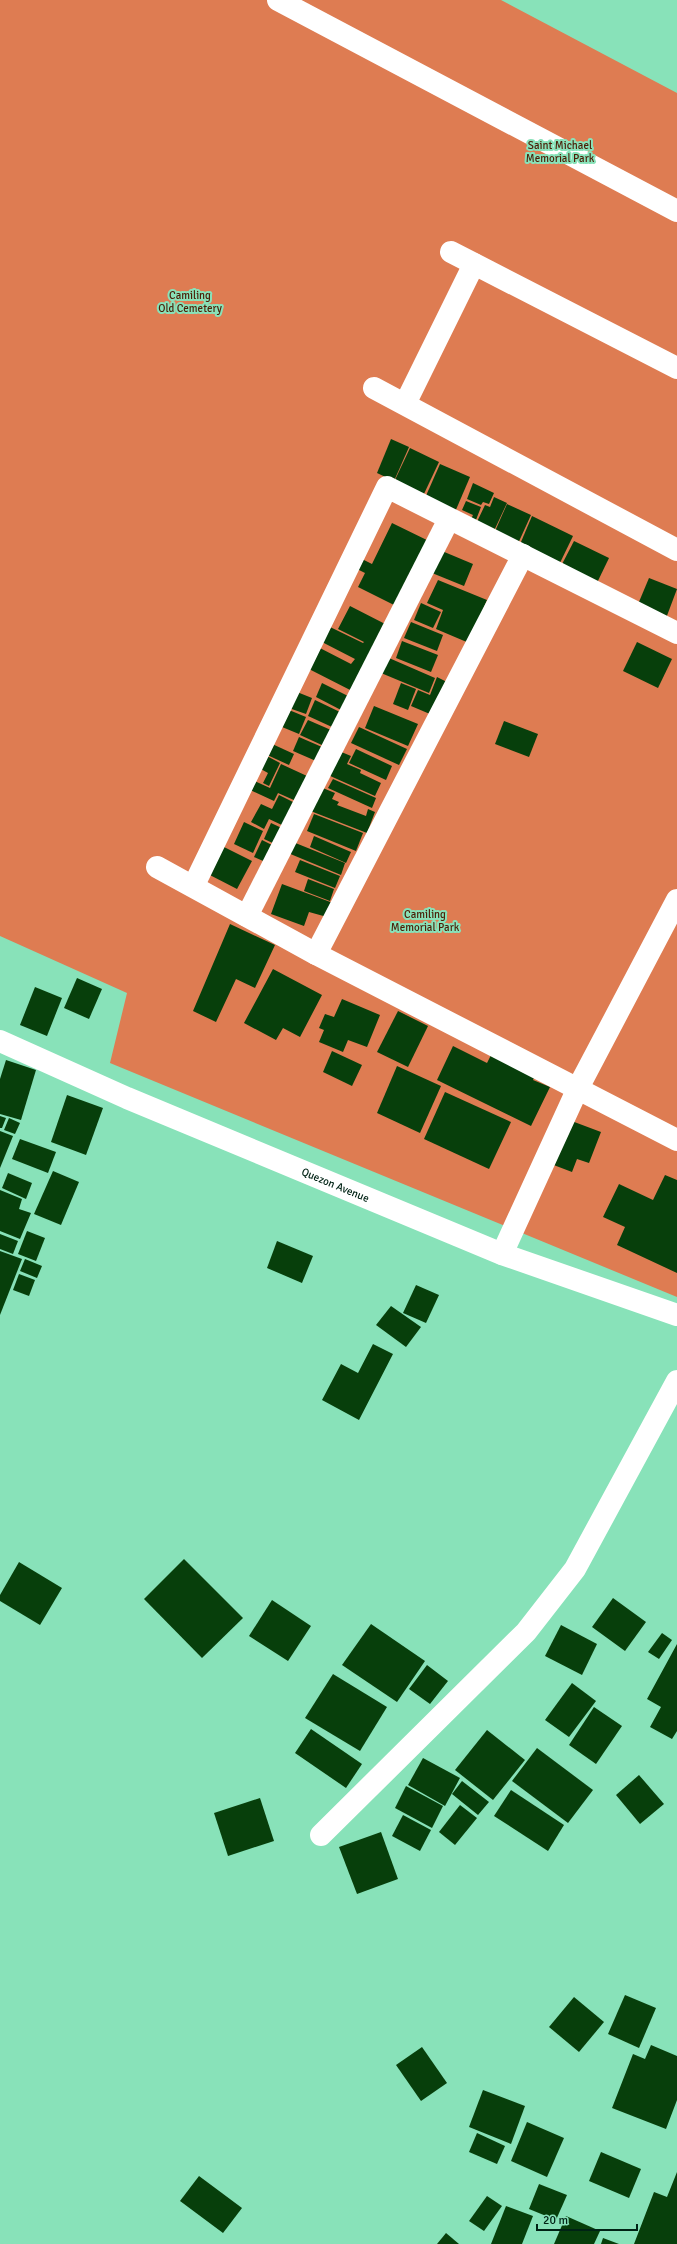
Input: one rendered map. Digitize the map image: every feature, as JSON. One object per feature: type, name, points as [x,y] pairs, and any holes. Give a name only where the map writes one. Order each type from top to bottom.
[{"type":"street","points":[[278,0],[677,211]]},
{"type":"street","points":[[451,252],[677,368]]},
{"type":"street","points":[[405,404],[474,264]]},
{"type":"street","points":[[374,388],[677,550]]},
{"type":"street","points":[[194,885],[387,487],[677,633]]},
{"type":"street","points":[[247,916],[449,519]]},
{"type":"street","points":[[316,954],[523,555]]},
{"type":"street","points":[[157,867],[194,885],[316,954],[677,1140]]},
{"type":"street","points":[[502,1254],[578,1088],[677,900]]},
{"type":"street","name":"Quezon Avenue","points":[[0,1041],[127,1098],[502,1254],[677,1315]]},
{"type":"street","points":[[321,1834],[526,1632],[575,1569],[677,1381]]},
{"type":"green space","points":[[0,0],[501,0],[677,93],[677,1297],[110,1063],[127,993],[0,936]]},
{"type":"building","points":[[391,439],[409,447],[394,481],[377,473]]},
{"type":"building","points":[[410,448],[439,462],[423,496],[394,482]]},
{"type":"building","points":[[440,464],[470,477],[455,512],[425,498]]},
{"type":"building","points":[[473,483],[494,493],[489,504],[483,502],[481,505],[467,499]]},
{"type":"building","points":[[494,497],[507,503],[493,533],[475,526],[485,505],[490,507]]},
{"type":"building","points":[[466,501],[481,507],[474,525],[469,523],[473,515],[462,510]]},
{"type":"building","points":[[507,504],[531,515],[516,548],[492,538]]},
{"type":"building","points":[[532,516],[573,536],[558,567],[518,549]]},
{"type":"building","points":[[392,523],[435,544],[402,609],[358,587],[365,573],[355,568],[360,558],[372,564]]},
{"type":"building","points":[[574,541],[609,558],[595,587],[559,570]]},
{"type":"building","points":[[442,551],[473,564],[464,586],[432,573]]},
{"type":"building","points":[[649,578],[677,589],[665,621],[636,609]]},
{"type":"building","points":[[438,580],[487,600],[469,643],[436,629],[443,610],[427,603]]},
{"type":"building","points":[[421,603],[441,612],[433,628],[414,620]]},
{"type":"building","points":[[350,606],[391,627],[358,694],[305,667],[316,646],[351,664],[355,659],[320,641],[328,626],[363,643],[364,642],[338,629]]},
{"type":"building","points":[[411,622],[443,635],[437,651],[404,638]]},
{"type":"building","points":[[402,641],[438,655],[431,672],[396,658]]},
{"type":"building","points":[[637,642],[672,659],[658,688],[623,671]]},
{"type":"building","points":[[389,658],[435,678],[429,693],[381,673]]},
{"type":"building","points":[[437,677],[451,684],[437,717],[411,706],[418,690],[430,695]]},
{"type":"building","points":[[322,683],[348,696],[341,710],[316,697]]},
{"type":"building","points":[[401,683],[416,689],[408,710],[393,704]]},
{"type":"building","points":[[292,690],[312,698],[306,714],[286,707]]},
{"type":"building","points":[[315,700],[340,712],[332,727],[308,716]]},
{"type":"building","points":[[374,706],[418,724],[408,746],[365,728]]},
{"type":"building","points":[[289,710],[306,717],[299,734],[282,727]]},
{"type":"building","points":[[308,720],[331,730],[324,746],[300,735]]},
{"type":"building","points":[[504,721],[538,734],[529,757],[495,744]]},
{"type":"building","points":[[359,727],[407,749],[399,765],[351,743]]},
{"type":"building","points":[[299,737],[322,747],[316,761],[293,751]]},
{"type":"building","points":[[270,743],[294,754],[289,765],[265,754]]},
{"type":"building","points":[[356,749],[392,766],[386,780],[349,763]]},
{"type":"building","points":[[339,751],[351,756],[347,764],[361,770],[360,773],[381,783],[375,796],[328,775]]},
{"type":"building","points":[[265,755],[280,763],[269,786],[263,783],[268,773],[259,768]]},
{"type":"building","points":[[281,764],[307,776],[296,801],[278,793],[274,801],[246,788],[250,779],[270,788]]},
{"type":"building","points":[[333,779],[376,798],[372,808],[328,788]]},
{"type":"building","points":[[318,786],[335,793],[332,799],[339,802],[337,805],[366,816],[368,809],[375,812],[367,833],[308,810]]},
{"type":"building","points":[[279,795],[295,803],[284,826],[269,819],[264,829],[251,822],[261,804],[272,809]]},
{"type":"building","points":[[314,814],[363,833],[356,851],[307,831]]},
{"type":"building","points":[[244,822],[263,831],[253,853],[234,844]]},
{"type":"building","points":[[271,823],[286,830],[279,846],[264,839]]},
{"type":"building","points":[[314,836],[351,852],[346,863],[310,847]]},
{"type":"building","points":[[262,840],[278,848],[270,864],[254,857]]},
{"type":"building","points":[[293,842],[345,863],[341,875],[288,853]]},
{"type":"building","points":[[218,844],[252,861],[237,889],[204,872]]},
{"type":"building","points":[[300,860],[340,876],[335,888],[295,872]]},
{"type":"building","points":[[308,879],[334,889],[330,901],[304,891]]},
{"type":"building","points":[[282,884],[333,903],[327,917],[309,912],[304,926],[271,914]]},
{"type":"building","points":[[230,924],[275,945],[255,988],[236,979],[216,1022],[193,1011]]},
{"type":"building","points":[[273,969],[322,995],[300,1037],[283,1028],[276,1040],[244,1023]]},
{"type":"building","points":[[77,978],[102,989],[89,1019],[64,1008]]},
{"type":"building","points":[[35,987],[62,998],[47,1036],[20,1025]]},
{"type":"building","points":[[342,999],[380,1015],[367,1047],[348,1040],[343,1052],[319,1042],[324,1030],[319,1028],[325,1014],[334,1017]]},
{"type":"building","points":[[398,1011],[428,1026],[408,1067],[377,1052]]},
{"type":"building","points":[[453,1046],[487,1063],[494,1049],[538,1070],[533,1080],[550,1087],[531,1126],[437,1080]]},
{"type":"building","points":[[332,1051],[362,1065],[352,1086],[323,1072]]},
{"type":"building","points":[[6,1060],[36,1070],[21,1120],[0,1114],[0,1079]]},
{"type":"building","points":[[397,1066],[441,1086],[420,1133],[377,1113]]},
{"type":"building","points":[[445,1092],[511,1122],[489,1169],[424,1139]]},
{"type":"building","points":[[67,1095],[103,1108],[86,1155],[51,1142]]},
{"type":"building","points":[[0,1116],[6,1118],[2,1128],[0,1128]]},
{"type":"building","points":[[9,1118],[20,1123],[15,1134],[4,1130]]},
{"type":"building","points":[[569,1120],[601,1132],[589,1163],[577,1159],[572,1172],[551,1164]]},
{"type":"building","points":[[0,1131],[13,1136],[0,1168]]},
{"type":"building","points":[[20,1139],[56,1152],[48,1173],[12,1159]]},
{"type":"building","points":[[53,1171],[79,1182],[61,1225],[34,1214]]},
{"type":"building","points":[[8,1173],[32,1183],[26,1199],[2,1188]]},
{"type":"building","points":[[665,1175],[677,1180],[677,1273],[617,1245],[625,1227],[603,1217],[619,1184],[653,1200]]},
{"type":"building","points":[[0,1190],[22,1199],[19,1209],[31,1213],[20,1239],[0,1231]]},
{"type":"building","points":[[27,1231],[45,1238],[36,1261],[18,1254]]},
{"type":"building","points":[[0,1234],[18,1241],[13,1254],[0,1249]]},
{"type":"building","points":[[277,1241],[313,1256],[302,1283],[267,1268]]},
{"type":"building","points":[[0,1251],[22,1259],[0,1315]]},
{"type":"building","points":[[25,1259],[42,1266],[37,1278],[20,1271]]},
{"type":"building","points":[[19,1274],[35,1280],[29,1296],[13,1290]]},
{"type":"building","points":[[416,1285],[439,1295],[426,1323],[403,1313]]},
{"type":"building","points":[[391,1306],[421,1327],[406,1347],[376,1325]]},
{"type":"building","points":[[373,1344],[393,1354],[359,1420],[322,1400],[341,1364],[358,1373]]},
{"type":"building","points":[[184,1559],[243,1618],[202,1658],[144,1599]]},
{"type":"building","points":[[19,1562],[62,1588],[40,1625],[0,1601],[0,1595]]},
{"type":"building","points":[[613,1598],[646,1622],[625,1651],[592,1627]]},
{"type":"building","points":[[272,1600],[311,1626],[288,1661],[249,1636]]},
{"type":"building","points":[[371,1624],[425,1661],[397,1702],[342,1665]]},
{"type":"building","points":[[561,1625],[597,1644],[582,1675],[545,1656]]},
{"type":"building","points":[[662,1633],[672,1640],[659,1659],[648,1652]]},
{"type":"building","points":[[677,1644],[677,1731],[672,1739],[650,1727],[661,1707],[647,1699]]},
{"type":"building","points":[[427,1665],[448,1681],[430,1704],[409,1689]]},
{"type":"building","points":[[333,1674],[387,1707],[360,1751],[305,1718]]},
{"type":"building","points":[[572,1683],[596,1701],[569,1737],[545,1720]]},
{"type":"building","points":[[594,1707],[622,1726],[596,1764],[569,1745]]},
{"type":"building","points":[[311,1729],[362,1764],[346,1788],[295,1753]]},
{"type":"building","points":[[487,1730],[525,1760],[493,1800],[455,1770]]},
{"type":"building","points":[[537,1748],[593,1790],[568,1823],[512,1781]]},
{"type":"building","points":[[423,1758],[460,1778],[445,1806],[408,1785]]},
{"type":"building","points":[[639,1775],[664,1804],[640,1824],[616,1795]]},
{"type":"building","points":[[462,1781],[489,1802],[478,1815],[452,1794]]},
{"type":"building","points":[[406,1786],[443,1806],[432,1828],[395,1808]]},
{"type":"building","points":[[511,1790],[564,1825],[548,1851],[494,1816]]},
{"type":"building","points":[[260,1798],[274,1841],[228,1856],[214,1813]]},
{"type":"building","points":[[460,1805],[477,1818],[455,1845],[439,1832]]},
{"type":"building","points":[[403,1815],[431,1830],[420,1851],[392,1836]]},
{"type":"building","points":[[381,1832],[398,1879],[357,1894],[339,1847]]},
{"type":"building","points":[[625,1995],[656,2008],[639,2048],[608,2034]]},
{"type":"building","points":[[574,1997],[604,2022],[579,2052],[549,2027]]},
{"type":"building","points":[[651,2045],[677,2056],[677,2100],[666,2129],[612,2108],[633,2054],[645,2059]]},
{"type":"building","points":[[422,2047],[447,2083],[421,2101],[396,2065]]},
{"type":"building","points":[[483,2090],[525,2106],[511,2144],[469,2127]]},
{"type":"building","points":[[527,2122],[564,2138],[547,2177],[511,2161]]},
{"type":"building","points":[[477,2133],[505,2146],[497,2164],[469,2152]]},
{"type":"building","points":[[601,2152],[641,2169],[629,2198],[589,2181]]},
{"type":"building","points":[[677,2172],[677,2244],[634,2244],[654,2192],[667,2197]]},
{"type":"building","points":[[199,2176],[242,2208],[223,2233],[180,2201]]},
{"type":"building","points":[[539,2184],[567,2195],[556,2220],[529,2209]]},
{"type":"building","points":[[487,2196],[502,2206],[484,2231],[469,2221]]},
{"type":"building","points":[[506,2206],[533,2216],[522,2244],[491,2244]]},
{"type":"building","points":[[566,2216],[600,2231],[594,2244],[554,2244]]},
{"type":"building","points":[[446,2233],[459,2244],[437,2244]]},
{"type":"building","points":[[603,2238],[619,2244],[601,2244]]},
{"type":"park label","name":"Saint Michael Memorial Park","points":[[560,151]]},
{"type":"park label","name":"Camiling Old Cemetery","points":[[190,301]]},
{"type":"park label","name":"Camiling Memorial Park","points":[[425,920]]}]
